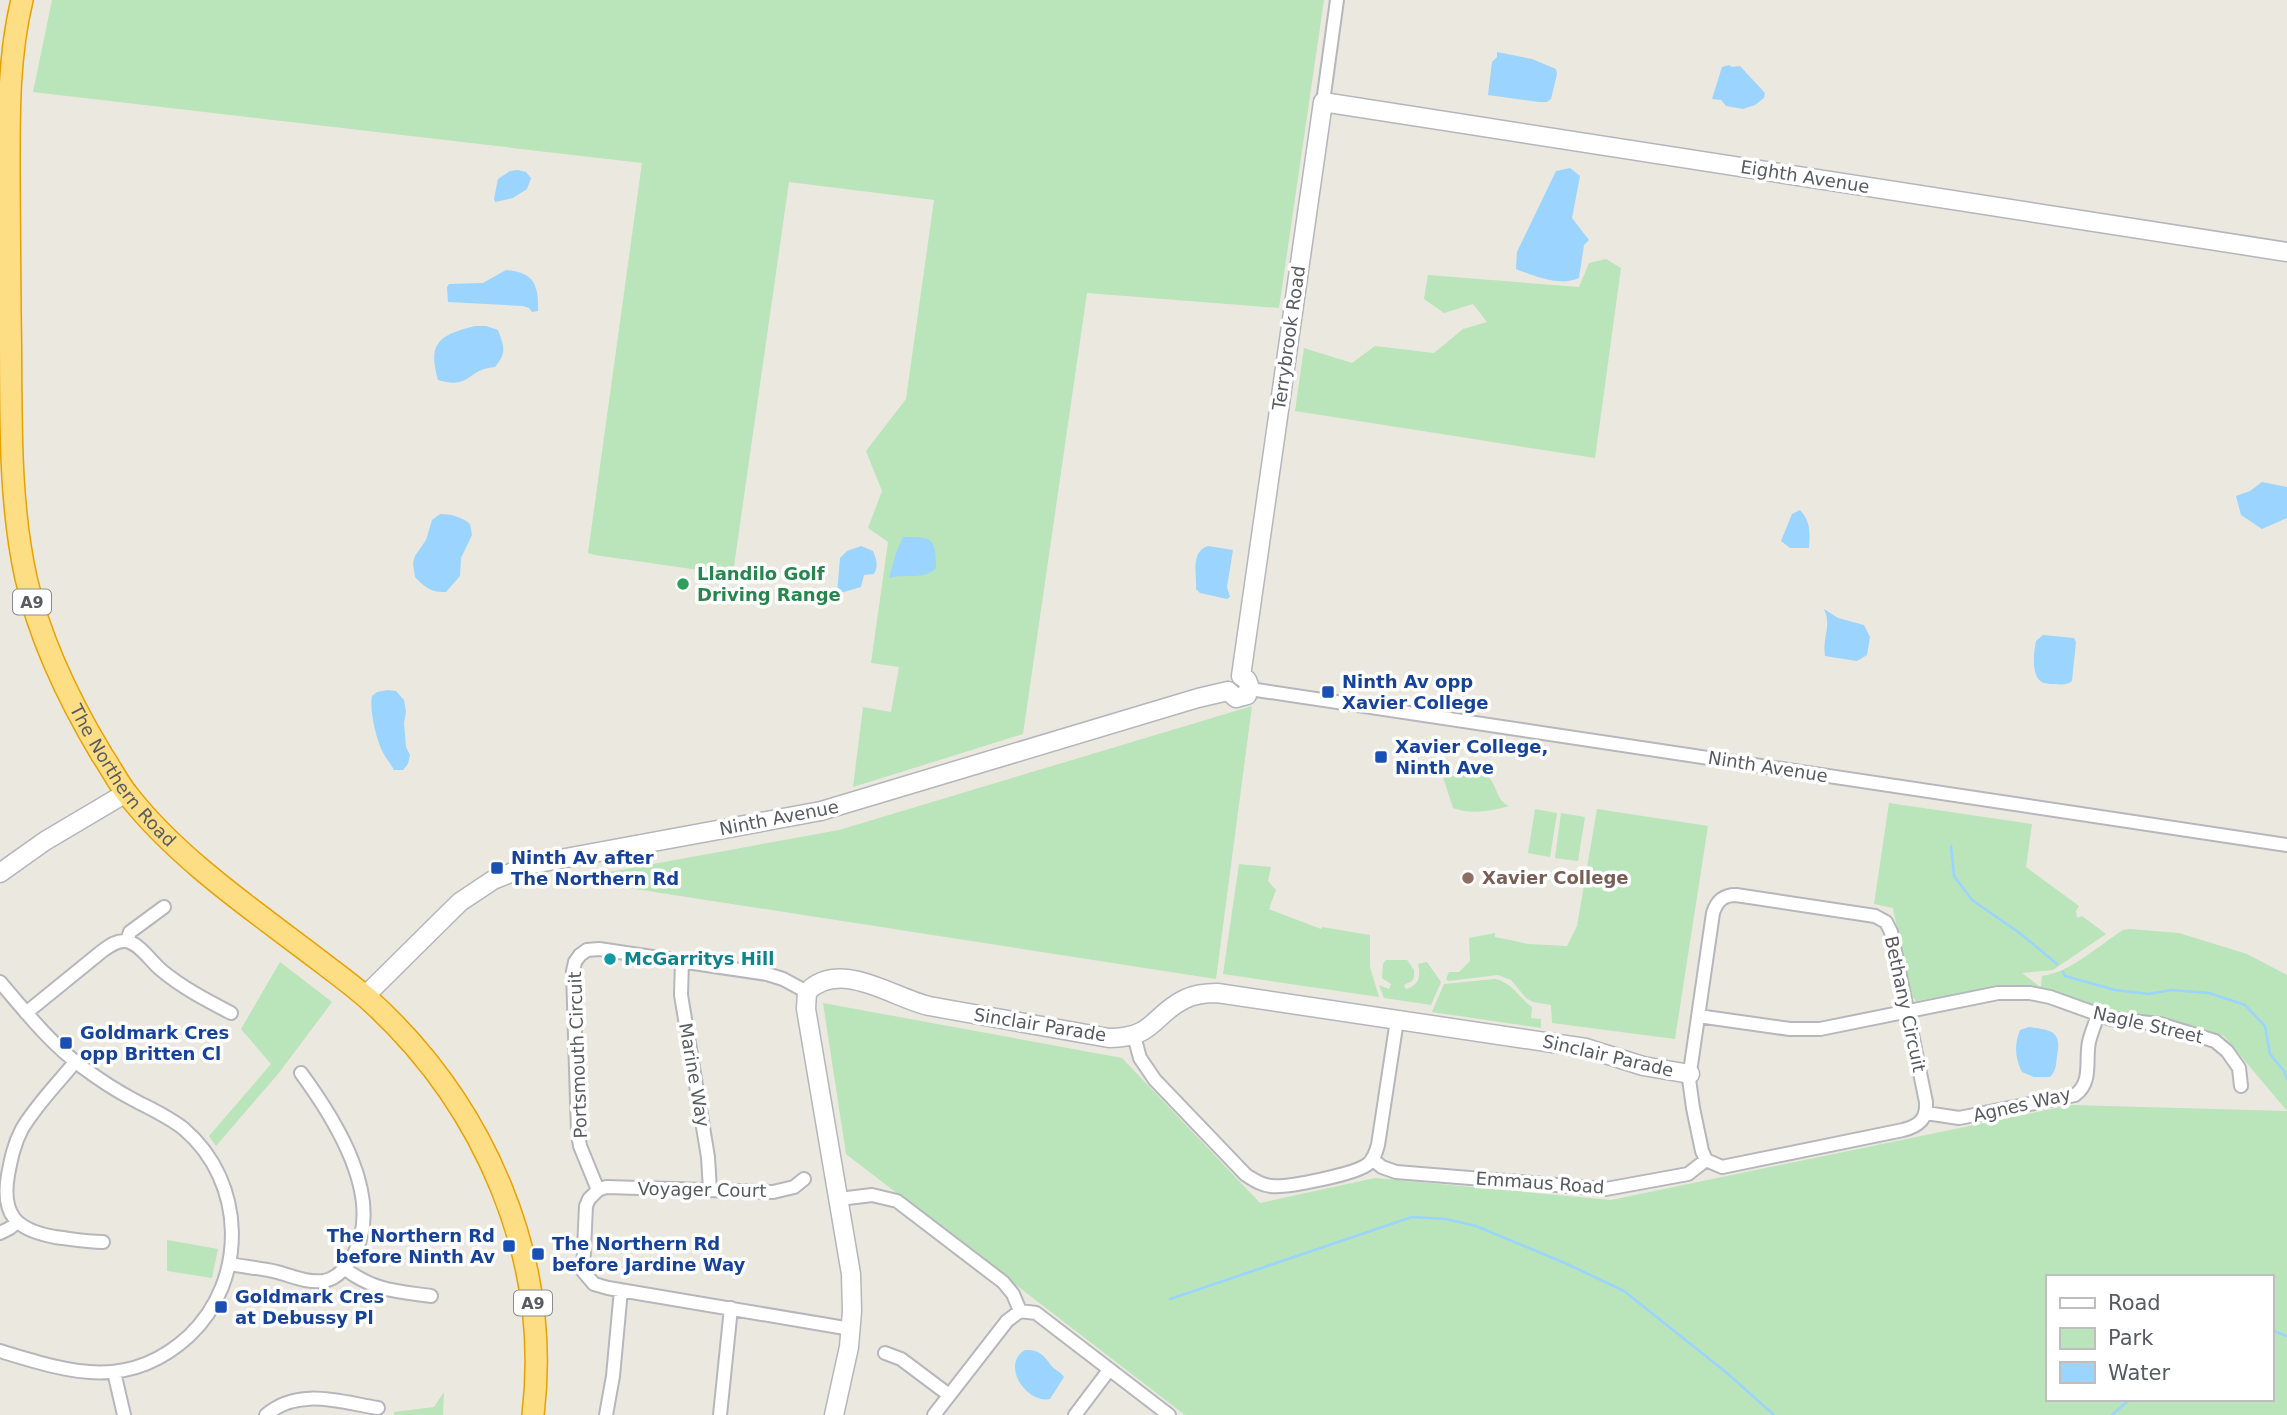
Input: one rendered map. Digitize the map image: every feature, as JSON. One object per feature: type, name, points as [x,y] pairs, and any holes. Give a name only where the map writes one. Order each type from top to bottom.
[{"type":"highway","name":"The Northern Road","points":[[22,0],[12,60],[9,139],[13,455],[20,542],[32,600],[55,664],[73,703],[126,793],[150,821],[239,900],[365,996],[441,1080],[480,1140],[505,1194],[533,1300],[537,1358],[533,1415]]},
{"type":"main road","name":"Eighth Avenue","points":[[1323,102],[2287,252]]},
{"type":"main road","name":"Terrybrook Road","points":[[1245,683],[1323,102]]},
{"type":"main road","name":"Ninth Avenue","points":[[365,996],[460,902],[493,880],[533,864],[821,811],[1185,702],[1228,691],[1233,697],[1240,698],[1247,695],[1245,683]]},
{"type":"main road","points":[[0,873],[45,841],[126,793]]},
{"type":"main road","name":"Sinclair Parade","points":[[807,992],[818,983],[857,980],[929,1006],[1109,1038],[1134,1036],[1156,1023],[1184,999],[1205,993],[1232,995],[1586,1048],[1643,1066],[1690,1074]]},
{"type":"main road","points":[[807,992],[806,1009],[851,1275],[851,1329],[845,1374],[834,1415]]},
{"type":"street","name":"Terrybrook Road","points":[[1323,102],[1337,0]]},
{"type":"street","name":"Ninth Avenue","points":[[1245,683],[2287,845]]},
{"type":"street","name":"Bethany Circuit","points":[[1706,1160],[1693,1108],[1690,1074],[1715,908],[1723,898],[1736,895],[1883,919],[1891,932],[1926,1102],[1926,1114]]},
{"type":"street","points":[[127,942],[130,932],[164,907]]},
{"type":"street","points":[[26,1013],[112,944],[127,942],[136,946],[160,969],[186,988],[231,1013]]},
{"type":"street","name":"Portsmouth Circuit","points":[[598,1190],[580,1146],[578,1133],[573,971],[575,962],[584,952],[599,949],[774,976],[807,992]]},
{"type":"street","name":"Marine Way","points":[[682,961],[681,995],[708,1157],[710,1190]]},
{"type":"street","points":[[0,982],[26,1013],[75,1062],[108,1085],[172,1121],[193,1138],[220,1176],[229,1203],[233,1231],[229,1264],[213,1305],[192,1333],[151,1361],[114,1372],[71,1371],[0,1351]]},
{"type":"street","name":"Nagle Street","points":[[1698,1016],[1800,1030],[1832,1027],[1998,993],[2050,997],[2111,1019],[2160,1024],[2215,1041],[2227,1051],[2239,1068],[2241,1086]]},
{"type":"street","name":"Agnes Way","points":[[1926,1114],[1959,1118],[2075,1095],[2086,1081],[2089,1042],[2098,1015]]},
{"type":"street","points":[[1134,1036],[1140,1058],[1155,1080],[1246,1175],[1254,1181],[1273,1186],[1292,1185],[1354,1171],[1367,1165],[1372,1159],[1378,1145],[1396,1020]]},
{"type":"street","points":[[75,1062],[27,1121],[15,1144],[6,1193],[9,1209],[17,1222],[26,1229],[39,1234],[103,1242]]},
{"type":"street","points":[[229,1264],[317,1281],[333,1278],[345,1269],[359,1245],[364,1216],[349,1154],[336,1126],[301,1073]]},
{"type":"street","points":[[1706,1160],[1722,1167],[1903,1130],[1919,1124],[1926,1114]]},
{"type":"street","name":"Emmaus Road","points":[[1372,1159],[1382,1167],[1396,1172],[1606,1189],[1688,1174],[1706,1160]]},
{"type":"street","name":"Voyager Court","points":[[598,1190],[606,1187],[774,1192],[794,1187],[804,1180]]},
{"type":"street","points":[[598,1190],[586,1206],[583,1271],[594,1284],[851,1329]]},
{"type":"street","points":[[839,1199],[872,1195],[897,1201],[1003,1282],[1013,1294],[1020,1311]]},
{"type":"street","points":[[0,1233],[17,1222]]},
{"type":"street","points":[[345,1269],[377,1287],[431,1296]]},
{"type":"street","points":[[606,1415],[613,1376],[621,1290]]},
{"type":"street","points":[[720,1415],[731,1308]]},
{"type":"street","points":[[934,1415],[1007,1321],[1020,1311],[1036,1313],[1169,1415]]},
{"type":"street","points":[[884,1353],[901,1359],[949,1395]]},
{"type":"street","points":[[1074,1415],[1109,1370]]},
{"type":"street","points":[[114,1372],[124,1415]]},
{"type":"street","points":[[266,1415],[284,1402],[303,1398],[378,1408]]},
{"type":"green space","points":[[52,0],[1324,0],[1279,308],[1087,293],[1023,734],[853,787],[863,707],[891,712],[899,667],[871,663],[888,542],[868,528],[882,491],[866,451],[906,399],[934,200],[789,182],[733,573],[595,555],[588,553],[642,163],[33,92]]},
{"type":"green space","points":[[1606,259],[1621,268],[1595,458],[1295,411],[1304,348],[1352,363],[1375,346],[1434,353],[1463,329],[1487,322],[1473,304],[1444,313],[1424,299],[1428,275],[1579,287],[1589,263]]},
{"type":"green space","points":[[1252,706],[1216,979],[571,879],[839,830]]},
{"type":"green space","points":[[1477,768],[1490,778],[1500,799],[1509,806],[1474,812],[1453,808],[1443,777],[1455,770]]},
{"type":"green space","points":[[1889,803],[2032,824],[2026,867],[2079,906],[2076,911],[2077,918],[2082,916],[2106,934],[2053,970],[2022,973],[2041,986],[2042,976],[2074,964],[2123,930],[2130,929],[2179,933],[2247,954],[2287,975],[2287,1111],[2224,1036],[2163,1017],[2106,1012],[2050,990],[2021,986],[2004,986],[1916,1001],[1911,995],[1893,908],[1874,904]]},
{"type":"green space","points":[[1535,809],[1557,813],[1550,857],[1528,853]]},
{"type":"green space","points":[[1597,809],[1708,826],[1675,1039],[1552,1023],[1551,1005],[1533,1002],[1526,998],[1511,980],[1498,975],[1448,981],[1446,979],[1449,972],[1459,972],[1470,961],[1469,938],[1495,933],[1495,937],[1528,944],[1567,946],[1577,926]]},
{"type":"green space","points":[[1561,813],[1585,817],[1578,861],[1555,858]]},
{"type":"green space","points":[[1239,864],[1271,867],[1268,881],[1276,890],[1269,909],[1321,929],[1322,927],[1370,935],[1370,967],[1379,997],[1223,974]]},
{"type":"green space","points":[[1386,960],[1407,960],[1414,970],[1412,981],[1404,985],[1406,989],[1418,980],[1418,964],[1427,962],[1441,982],[1431,1005],[1384,998],[1379,985],[1389,989],[1391,984],[1382,978]]},
{"type":"green space","points":[[280,962],[332,1002],[278,1074],[216,1146],[209,1136],[271,1064],[241,1029]]},
{"type":"green space","points":[[1495,979],[1511,987],[1532,1007],[1531,1018],[1541,1019],[1541,1028],[1432,1012],[1444,984]]},
{"type":"green space","points":[[823,1003],[1122,1058],[1260,1203],[1375,1178],[1611,1200],[2071,1105],[2287,1111],[2287,1415],[1185,1415],[846,1154]]},
{"type":"green space","points":[[167,1240],[218,1249],[212,1278],[167,1271]]},
{"type":"green space","points":[[444,1392],[443,1415],[394,1415],[394,1412],[434,1407]]},
{"type":"water","points":[[1497,52],[1532,59],[1556,69],[1551,99],[1539,102],[1488,95],[1492,62],[1497,57]]},
{"type":"water","points":[[1740,66],[1765,93],[1764,98],[1743,109],[1726,106],[1721,100],[1712,99],[1722,67]]},
{"type":"water","points":[[1570,168],[1580,176],[1572,218],[1589,240],[1584,245],[1579,278],[1555,281],[1516,269],[1517,252],[1556,171]]},
{"type":"water","points":[[510,171],[526,172],[531,178],[527,189],[513,198],[495,202],[498,179]]},
{"type":"water","points":[[506,270],[523,274],[533,281],[538,311],[532,312],[523,306],[448,302],[449,284],[483,283]]},
{"type":"water","points":[[475,326],[498,330],[503,349],[499,362],[495,367],[479,371],[463,381],[438,380],[434,357],[439,342],[453,333]]},
{"type":"water","points":[[2262,482],[2287,487],[2287,518],[2262,529],[2241,515],[2236,496],[2250,491]]},
{"type":"water","points":[[1800,510],[1808,523],[1809,548],[1790,548],[1781,541],[1792,514]]},
{"type":"water","points":[[440,514],[456,516],[467,522],[472,535],[461,558],[460,576],[446,592],[429,589],[422,584],[415,577],[413,563],[426,540],[432,520]]},
{"type":"water","points":[[903,537],[920,537],[930,541],[935,550],[936,568],[920,576],[889,578]]},
{"type":"water","points":[[861,546],[873,551],[876,571],[874,574],[864,575],[861,587],[837,594],[840,558],[847,551]]},
{"type":"water","points":[[1208,546],[1233,550],[1227,587],[1230,597],[1227,599],[1200,593],[1196,589],[1197,558],[1202,549]]},
{"type":"water","points":[[1824,609],[1838,618],[1864,625],[1870,637],[1867,655],[1857,661],[1825,656],[1827,621]]},
{"type":"water","points":[[2043,635],[2074,638],[2076,642],[2072,681],[2063,685],[2046,683],[2037,676],[2034,664],[2035,646],[2036,641]]},
{"type":"water","points":[[388,690],[396,691],[404,700],[406,747],[410,755],[403,770],[394,770],[385,756],[379,744],[373,718],[372,696]]},
{"type":"water","points":[[2029,1027],[2054,1033],[2058,1041],[2056,1065],[2050,1077],[2034,1077],[2022,1072],[2016,1051],[2017,1041],[2020,1030]]},
{"type":"water","points":[[1025,1350],[1040,1353],[1064,1377],[1050,1399],[1033,1396],[1020,1382],[1015,1365]]},
{"type":"waterway","points":[[1951,846],[1954,876],[1972,900],[2021,934],[2057,964]]},
{"type":"waterway","points":[[2063,972],[2065,976],[2115,990],[2149,994],[2171,990],[2209,993],[2245,1005],[2265,1026],[2270,1054],[2287,1079]]},
{"type":"waterway","points":[[1170,1299],[1412,1217],[1446,1219],[1476,1226],[1624,1291],[1727,1373],[1774,1415]]},
{"type":"waterway","points":[[2273,1331],[2287,1336]]},
{"type":"waterway","points":[[2112,1415],[2128,1401]]},
{"type":"place","name":"Llandilo Golf Driving Range","points":[[683,584]]},
{"type":"place","name":"Ninth Av opp Xavier College","points":[[1328,692]]},
{"type":"place","name":"Xavier College, Ninth Ave","points":[[1381,757]]},
{"type":"place","name":"Ninth Av after The Northern Rd","points":[[497,868]]},
{"type":"place","name":"Xavier College","points":[[1468,878]]},
{"type":"place","name":"McGarritys Hill","points":[[610,959]]},
{"type":"place","name":"Goldmark Cres opp Britten Cl","points":[[66,1043]]},
{"type":"place","name":"The Northern Rd before Ninth Av","points":[[509,1246]]},
{"type":"place","name":"The Northern Rd before Jardine Way","points":[[538,1254]]},
{"type":"place","name":"Goldmark Cres at Debussy Pl","points":[[221,1307]]}]
